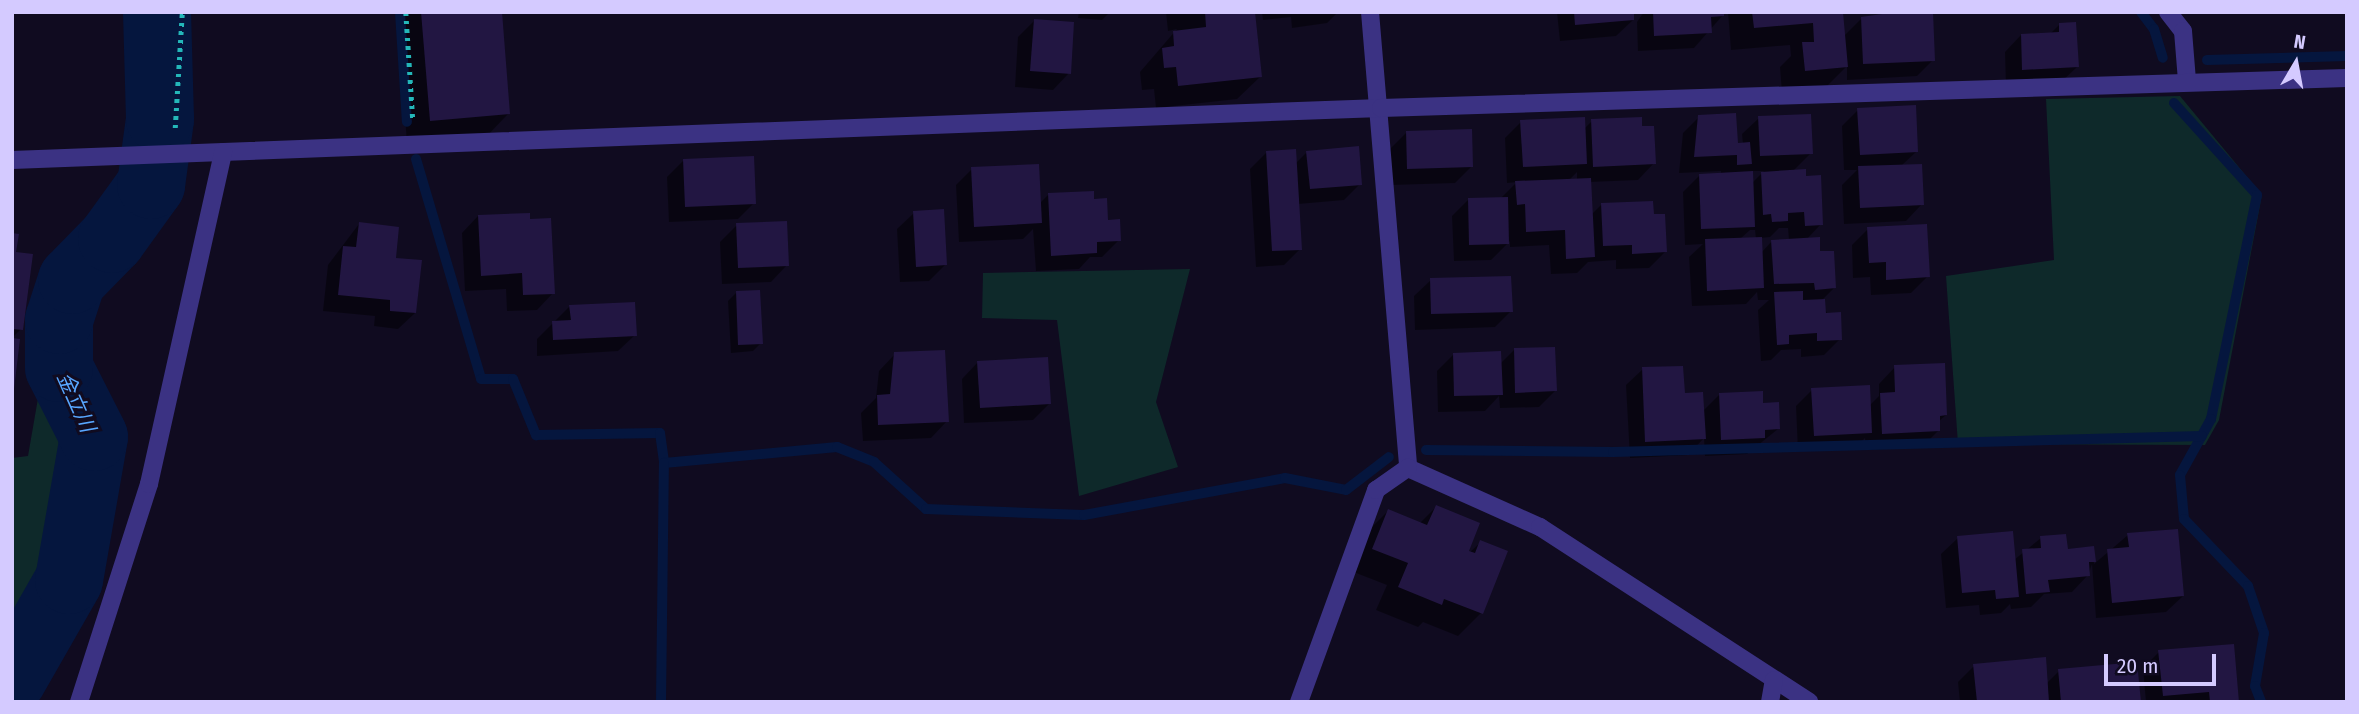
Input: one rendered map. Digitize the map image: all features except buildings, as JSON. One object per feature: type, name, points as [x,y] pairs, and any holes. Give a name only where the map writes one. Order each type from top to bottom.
[{"type":"street","points":[[1370,12],[1381,108],[1408,468]]},
{"type":"street","points":[[2168,12],[2183,31],[2187,81]]},
{"type":"street","points":[[12,160],[1381,108],[2347,78]]},
{"type":"street","points":[[79,702],[149,484],[223,152]]},
{"type":"street","points":[[1408,468],[1540,527],[1809,702]]},
{"type":"street","points":[[1299,702],[1376,489],[1408,468]]},
{"type":"street","points":[[1770,702],[1774,680]]},
{"type":"path","points":[[182,12],[175,132],[188,153]]},
{"type":"path","points":[[407,12],[415,145]]},
{"type":"green space","points":[[2180,96],[2262,195],[2219,420],[2205,445],[1958,444],[1946,276],[2054,260],[2046,99]]},
{"type":"green space","points":[[1190,269],[1156,402],[1178,467],[1079,496],[1057,320],[982,318],[983,273]]},
{"type":"green space","points":[[41,381],[78,442],[48,580],[12,632],[12,458],[28,456]]},
{"type":"waterway","name":"金立川","points":[[12,680],[69,580],[94,437],[59,368],[59,320],[72,280],[112,239],[151,185],[160,119],[157,12]]},
{"type":"waterway","points":[[400,12],[407,122]]},
{"type":"waterway","points":[[2141,12],[2154,29],[2163,58]]},
{"type":"waterway","points":[[2207,60],[2347,56]]},
{"type":"waterway","points":[[2174,103],[2257,195],[2211,419],[2180,475],[2184,519],[2248,586],[2264,633],[2255,686],[2261,702]]},
{"type":"waterway","points":[[416,159],[481,379],[513,379],[536,435],[660,433],[664,463],[837,447],[874,462],[926,509],[1084,515],[1285,478],[1346,490],[1389,457]]},
{"type":"waterway","points":[[1426,450],[1613,452],[2202,436]]},
{"type":"waterway","points":[[661,702],[664,463]]}]
